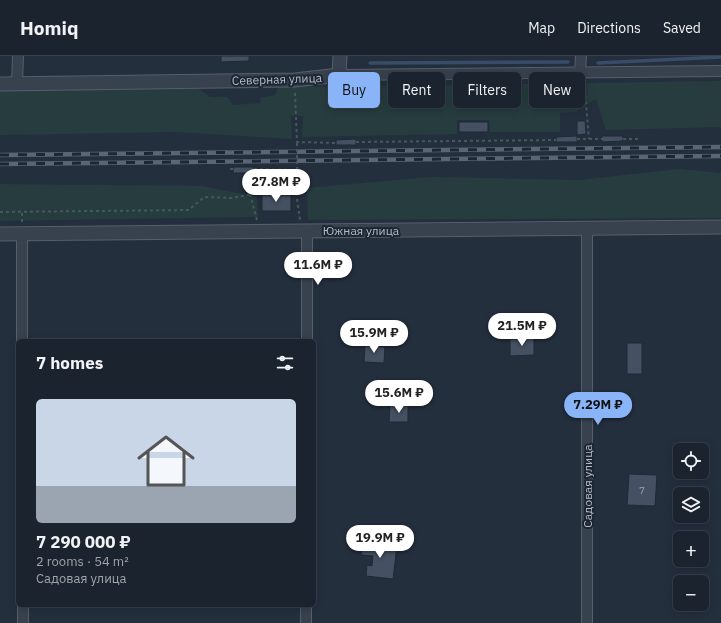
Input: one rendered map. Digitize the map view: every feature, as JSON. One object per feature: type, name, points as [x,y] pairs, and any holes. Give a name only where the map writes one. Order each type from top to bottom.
[{"type":"street","points":[[17,84],[18,56]]},
{"type":"street","points":[[339,72],[340,56]]},
{"type":"street","points":[[580,56],[580,72]]},
{"type":"street","name":"Северная улица","points":[[585,73],[721,71]]},
{"type":"street","name":"Северная улица","points":[[380,75],[529,73]]},
{"type":"street","name":"Северная улица","points":[[0,84],[295,80],[328,76]]},
{"type":"street","name":"Южная улица","points":[[0,234],[587,229],[721,226]]},
{"type":"street","name":"Садовая улица","points":[[587,229],[587,623]]},
{"type":"street","points":[[307,231],[307,339]]},
{"type":"street","points":[[22,234],[22,339]]},
{"type":"street","points":[[23,607],[23,623]]},
{"type":"street","points":[[306,607],[306,623]]},
{"type":"path","points":[[295,80],[297,142],[296,192],[299,219],[307,231]]},
{"type":"path","points":[[585,92],[588,139]]},
{"type":"path","points":[[577,139],[603,139]]},
{"type":"path","points":[[623,139],[641,139]]},
{"type":"path","points":[[356,142],[556,140]]},
{"type":"path","points":[[297,142],[336,143]]},
{"type":"path","points":[[254,169],[297,170]]},
{"type":"path","points":[[0,212],[189,210],[204,197],[232,198],[263,192],[296,192]]},
{"type":"path","points":[[250,194],[261,231]]},
{"type":"green space","points":[[721,81],[721,127],[606,130],[596,99],[585,106],[585,83]]},
{"type":"green space","points":[[279,84],[328,87],[328,108],[380,108],[380,86],[388,86],[388,108],[445,108],[445,85],[453,85],[453,108],[521,108],[521,84],[529,84],[529,108],[581,108],[575,112],[560,113],[560,132],[490,132],[489,120],[457,120],[457,134],[302,137],[303,116],[291,116],[292,139],[176,132],[0,135],[0,88],[197,87],[210,97],[227,97],[233,105],[261,103],[260,98],[275,95]]},
{"type":"green space","points":[[680,169],[721,173],[721,218],[308,220],[307,188],[430,177],[579,180]]},
{"type":"green space","points":[[0,184],[202,186],[257,197],[258,217],[0,221]]},
{"type":"building","points":[[221,56],[249,56],[249,61],[221,62]]},
{"type":"building","points":[[577,121],[585,121],[586,134],[577,135]]},
{"type":"building","points":[[459,122],[488,122],[488,132],[459,132]]},
{"type":"building","points":[[577,136],[577,142],[556,142],[556,137]]},
{"type":"building","points":[[602,136],[623,136],[623,141],[602,142]]},
{"type":"building","points":[[356,139],[356,145],[336,145],[336,140]]},
{"type":"building","points":[[233,167],[254,167],[254,173],[233,173]]},
{"type":"building","points":[[262,195],[291,195],[291,211],[262,211]]},
{"type":"building","points":[[534,338],[534,355],[510,356],[510,339]]},
{"type":"building","points":[[627,343],[642,343],[642,374],[627,374]]},
{"type":"building","points":[[365,346],[385,347],[384,363],[364,362]]},
{"type":"building","points":[[390,405],[408,406],[408,422],[389,422]]},
{"type":"building","points":[[629,474],[657,475],[655,506],[627,505]]},
{"type":"building","points":[[363,541],[397,545],[393,579],[366,576],[367,565],[372,566],[373,556],[361,555]]},
{"type":"waterway","points":[[598,63],[721,57]]},
{"type":"waterway","points":[[370,63],[568,62]]},
{"type":"railway","points":[[0,155],[721,147]]},
{"type":"railway","points":[[0,164],[721,156]]}]
